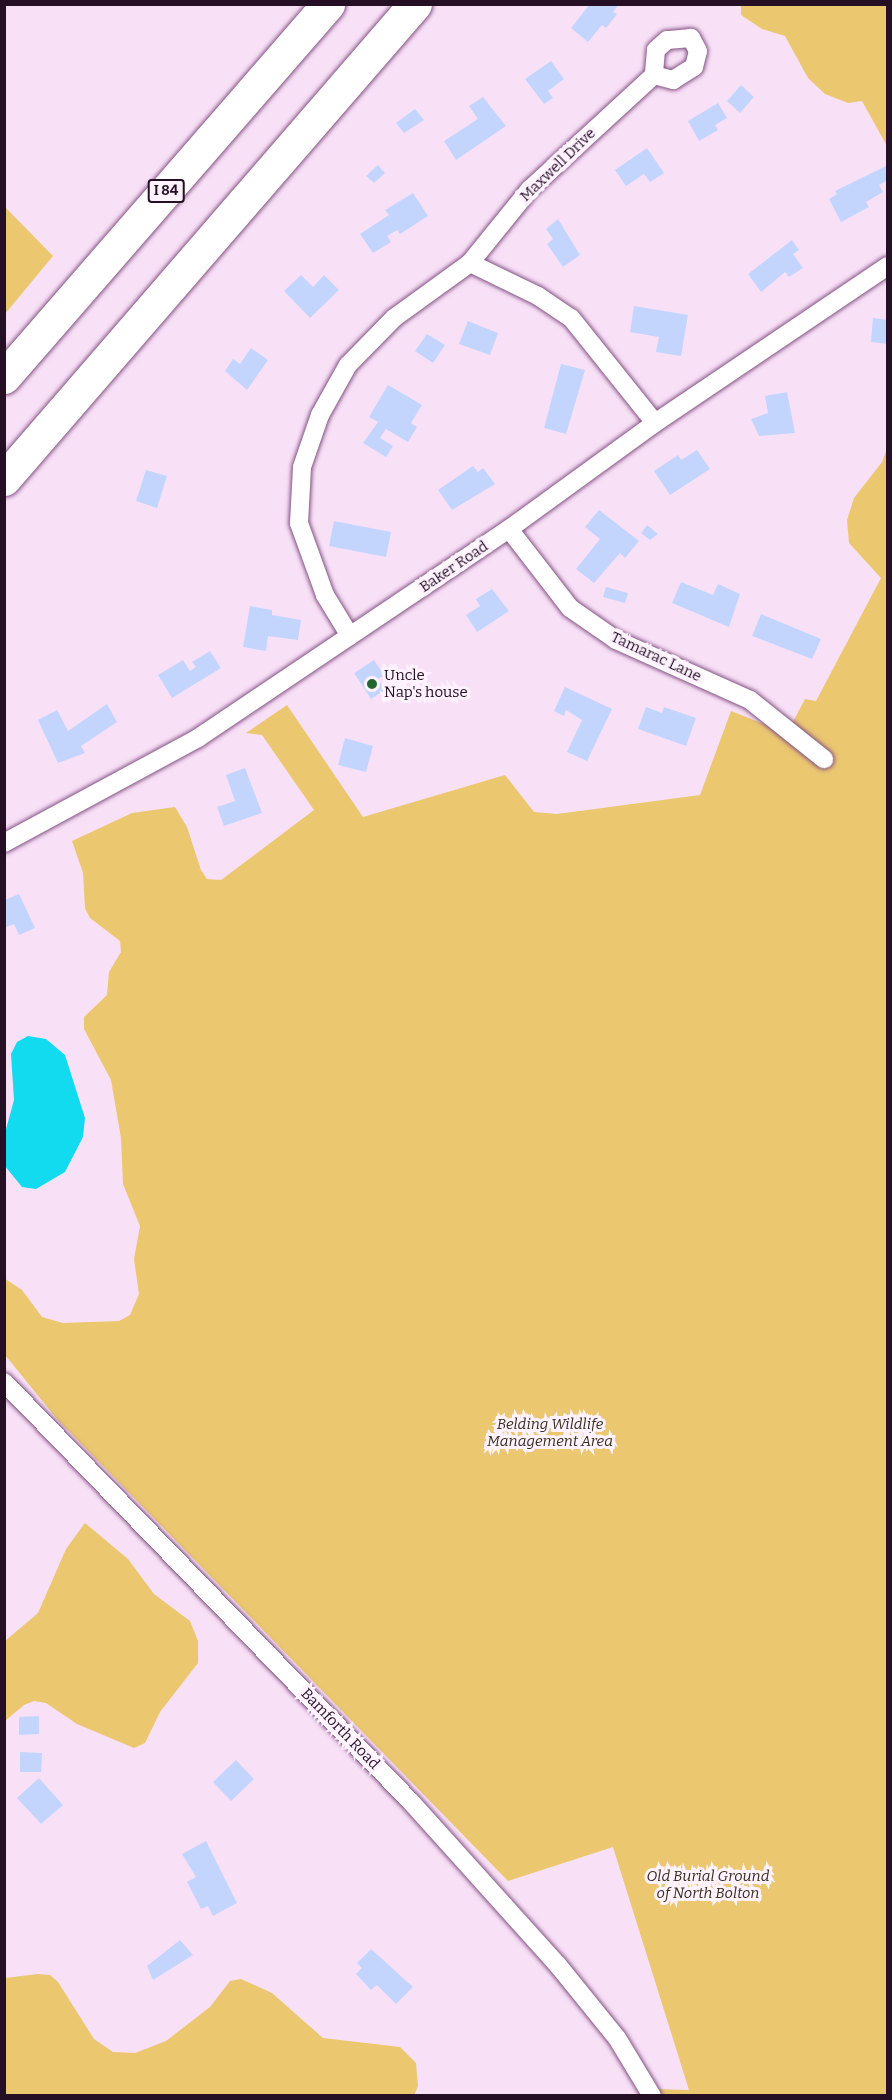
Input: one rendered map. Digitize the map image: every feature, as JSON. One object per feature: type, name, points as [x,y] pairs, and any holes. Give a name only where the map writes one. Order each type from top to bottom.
[{"type":"highway","name":"I 84","points":[[4,377],[328,4]]},
{"type":"highway","points":[[4,479],[415,4]]},
{"type":"street","name":"Maxwell Drive","points":[[350,636],[325,595],[299,523],[302,467],[320,414],[348,365],[394,318],[471,262],[530,189],[654,75]]},
{"type":"street","points":[[471,262],[538,296],[571,318],[655,423]]},
{"type":"street","name":"Baker Road","points":[[4,843],[198,738],[510,529],[655,423],[888,266]]},
{"type":"street","name":"Tamarac Lane","points":[[510,529],[570,608],[616,640],[750,700],[824,759]]},
{"type":"street","name":"Bamforth Road","points":[[4,1382],[411,1802],[557,1964],[617,2037],[652,2096]]},
{"type":"green space","points":[[741,5],[887,5],[887,146],[862,101],[848,103],[825,94],[808,78],[785,36],[762,29],[741,15]]},
{"type":"green space","points":[[5,207],[53,256],[5,314]]},
{"type":"green space","name":"Belding Wildlife Management Area","points":[[887,448],[887,2095],[637,2095],[653,2089],[689,2090],[613,1847],[508,1881],[57,1419],[5,1355],[4,1278],[22,1290],[42,1317],[63,1323],[119,1321],[130,1315],[139,1294],[134,1259],[140,1226],[123,1184],[121,1138],[111,1080],[84,1029],[84,1017],[107,995],[109,972],[121,952],[120,941],[90,918],[85,908],[83,873],[72,841],[132,813],[175,807],[187,827],[201,870],[207,879],[221,880],[314,810],[262,735],[246,733],[287,705],[363,817],[505,775],[534,812],[557,814],[700,795],[731,711],[787,733],[805,699],[816,701],[881,578],[849,543],[847,520],[854,498],[882,462]]},
{"type":"green space","points":[[85,1523],[128,1559],[154,1594],[190,1621],[198,1641],[198,1663],[160,1712],[145,1743],[134,1748],[77,1724],[46,1703],[34,1701],[24,1705],[5,1721],[5,1641],[38,1613],[66,1549]]},
{"type":"green space","points":[[50,1975],[58,1982],[94,2039],[113,2052],[135,2053],[166,2041],[210,2007],[230,1981],[241,1979],[272,1993],[323,2038],[400,2047],[416,2063],[418,2086],[414,2096],[5,2095],[5,1978]]},
{"type":"water","points":[[28,1036],[46,1039],[65,1055],[85,1118],[83,1137],[65,1172],[36,1189],[22,1187],[5,1166],[5,1133],[14,1100],[11,1054],[17,1042]]},
{"type":"building","points":[[590,4],[619,4],[613,12],[617,14],[606,28],[602,25],[588,42],[571,28]]},
{"type":"building","points":[[551,61],[564,79],[548,91],[553,98],[544,104],[525,79]]},
{"type":"building","points":[[741,85],[754,97],[740,113],[727,101]]},
{"type":"building","points":[[483,97],[506,126],[456,160],[444,141],[478,119],[469,106]]},
{"type":"building","points":[[718,103],[727,118],[715,125],[718,130],[699,141],[688,121]]},
{"type":"building","points":[[415,109],[424,120],[404,133],[396,123]]},
{"type":"building","points":[[647,148],[664,173],[650,182],[644,174],[626,186],[615,170]]},
{"type":"building","points":[[378,165],[385,173],[374,183],[366,176]]},
{"type":"building","points":[[886,166],[888,180],[879,185],[883,192],[866,202],[869,207],[841,222],[829,199],[837,194],[835,191]]},
{"type":"building","points":[[413,193],[428,216],[400,234],[397,230],[387,236],[391,242],[373,253],[360,234],[389,215],[385,210]]},
{"type":"building","points":[[558,219],[580,255],[563,267],[547,244],[553,239],[546,229]]},
{"type":"building","points":[[792,240],[799,250],[793,254],[803,268],[789,277],[785,272],[761,292],[748,274]]},
{"type":"building","points":[[301,275],[313,287],[324,275],[339,290],[310,318],[284,291]]},
{"type":"building","points":[[634,306],[688,315],[681,356],[656,352],[659,337],[630,332]]},
{"type":"building","points":[[873,318],[888,320],[888,344],[871,342]]},
{"type":"building","points":[[468,321],[498,333],[490,355],[459,344]]},
{"type":"building","points":[[427,334],[445,345],[433,363],[415,351]]},
{"type":"building","points":[[251,348],[268,360],[247,390],[225,371],[233,359],[240,364]]},
{"type":"building","points":[[561,364],[585,370],[566,434],[544,428]]},
{"type":"building","points":[[388,385],[422,405],[411,423],[417,427],[408,442],[386,429],[380,438],[393,446],[386,457],[363,443],[378,422],[369,417]]},
{"type":"building","points":[[787,392],[795,433],[759,436],[751,419],[768,413],[765,396]]},
{"type":"building","points":[[697,450],[710,469],[670,495],[654,471],[678,455],[681,460]]},
{"type":"building","points":[[473,466],[478,472],[483,468],[495,484],[452,510],[438,490]]},
{"type":"building","points":[[146,470],[167,476],[157,508],[136,501]]},
{"type":"building","points":[[599,510],[639,541],[625,558],[620,553],[594,583],[576,569],[600,539],[585,527]]},
{"type":"building","points":[[334,521],[391,532],[386,557],[329,546]]},
{"type":"building","points":[[647,525],[658,534],[650,540],[641,533]]},
{"type":"building","points":[[681,582],[713,595],[718,584],[740,594],[729,627],[672,603]]},
{"type":"building","points":[[606,587],[628,593],[625,603],[603,597]]},
{"type":"building","points":[[492,589],[509,611],[477,632],[466,615],[480,606],[476,599]]},
{"type":"building","points":[[250,606],[272,610],[272,615],[301,620],[298,640],[268,636],[266,651],[243,647]]},
{"type":"building","points":[[761,614],[821,639],[812,659],[752,636]]},
{"type":"building","points":[[210,651],[221,668],[172,698],[158,675],[183,660],[190,671],[196,667],[192,662]]},
{"type":"building","name":"Uncle Nap's house","points":[[374,660],[384,675],[378,679],[385,690],[371,699],[354,673]]},
{"type":"building","points":[[565,687],[612,709],[587,761],[567,752],[582,720],[566,710],[564,716],[554,711]]},
{"type":"building","points":[[107,704],[117,722],[81,746],[85,753],[58,763],[38,720],[57,710],[68,731]]},
{"type":"building","points":[[646,707],[662,713],[664,707],[696,718],[686,746],[638,729]]},
{"type":"building","points":[[345,738],[373,746],[366,772],[338,765]]},
{"type":"building","points":[[245,768],[262,813],[224,826],[217,807],[235,801],[226,775]]},
{"type":"building","points":[[19,894],[35,928],[19,935],[14,924],[4,928],[5,900]]},
{"type":"building","points":[[39,1716],[39,1734],[19,1735],[19,1717]]},
{"type":"building","points":[[20,1752],[42,1753],[41,1772],[20,1772]]},
{"type":"building","points":[[236,1760],[254,1779],[231,1801],[213,1782]]},
{"type":"building","points":[[39,1778],[63,1805],[41,1824],[17,1798]]},
{"type":"building","points":[[206,1841],[237,1903],[213,1916],[208,1906],[201,1909],[187,1882],[196,1877],[182,1854]]},
{"type":"building","points":[[180,1940],[193,1955],[153,1980],[147,1966]]},
{"type":"building","points":[[371,1949],[413,1987],[396,2004],[377,1985],[371,1990],[356,1974],[362,1968],[357,1963]]},
{"type":"place","name":"Uncle Nap's house","points":[[372,684]]},
{"type":"park label","name":"Old Burial Ground of North Bolton","points":[[708,1884]]}]
